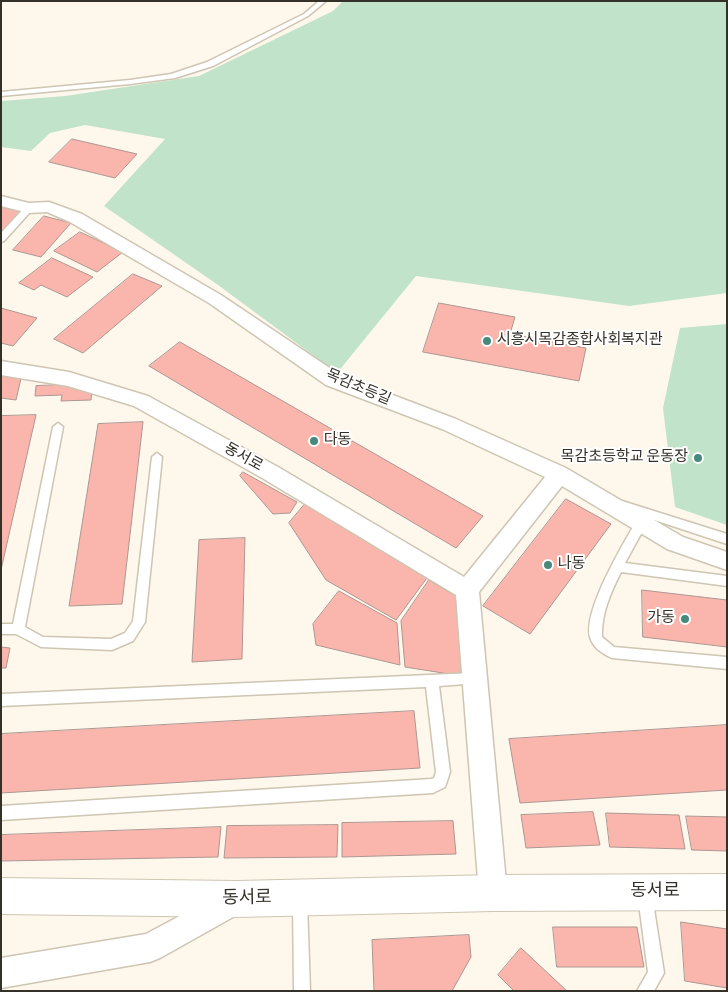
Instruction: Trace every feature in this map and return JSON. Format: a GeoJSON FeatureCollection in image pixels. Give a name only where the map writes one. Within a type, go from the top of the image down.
{"type":"FeatureCollection","features":[{"type":"Feature","properties":{"kind":"street","name":"목감초등길"},"geometry":{"type":"LineString","coordinates":[[1,201],[29,208],[49,206],[76,218],[215,298],[333,380],[449,424],[559,474],[675,543],[727,561]]}},
{"type":"Feature","properties":{"kind":"street","name":"동서로"},"geometry":{"type":"LineString","coordinates":[[1,368],[69,379],[142,400],[271,473],[467,590]]}},
{"type":"Feature","properties":{"kind":"street"},"geometry":{"type":"LineString","coordinates":[[493,893],[467,590],[559,474]]}},
{"type":"Feature","properties":{"kind":"street","name":"동서로"},"geometry":{"type":"LineString","coordinates":[[1,896],[237,899],[493,893],[727,892]]}},
{"type":"Feature","properties":{"kind":"street"},"geometry":{"type":"LineString","coordinates":[[1,973],[150,948],[237,899]]}},
{"type":"Feature","properties":{"kind":"lane"},"geometry":{"type":"LineString","coordinates":[[1,94],[130,82],[172,76],[210,64],[306,15],[323,1]]}},
{"type":"Feature","properties":{"kind":"lane"},"geometry":{"type":"LineString","coordinates":[[2,238],[29,208]]}},
{"type":"Feature","properties":{"kind":"lane"},"geometry":{"type":"LineString","coordinates":[[18,629],[58,427]]}},
{"type":"Feature","properties":{"kind":"lane"},"geometry":{"type":"LineString","coordinates":[[1,629],[18,629],[41,642],[112,645],[129,637],[139,622],[157,456]]}},
{"type":"Feature","properties":{"kind":"lane"},"geometry":{"type":"LineString","coordinates":[[599,498],[727,539]]}},
{"type":"Feature","properties":{"kind":"lane"},"geometry":{"type":"LineString","coordinates":[[641,523],[617,567],[595,623],[596,637],[602,647],[612,652],[727,664]]}},
{"type":"Feature","properties":{"kind":"lane"},"geometry":{"type":"LineString","coordinates":[[617,567],[727,581]]}},
{"type":"Feature","properties":{"kind":"lane"},"geometry":{"type":"LineString","coordinates":[[1,700],[474,679]]}},
{"type":"Feature","properties":{"kind":"lane"},"geometry":{"type":"LineString","coordinates":[[1,813],[433,786],[440,782],[443,772],[432,681]]}},
{"type":"Feature","properties":{"kind":"lane"},"geometry":{"type":"LineString","coordinates":[[645,891],[656,974],[645,991]]}},
{"type":"Feature","properties":{"kind":"lane"},"geometry":{"type":"LineString","coordinates":[[300,898],[302,991]]}},
{"type":"Feature","properties":{"kind":"green space"},"geometry":{"type":"Polygon","coordinates":[[[343,1],[727,1],[727,293],[629,306],[416,276],[337,373],[218,285],[104,206],[165,139],[85,125],[50,133],[31,151],[1,147],[1,101],[65,96],[199,76],[333,11],[343,1]]]}},
{"type":"Feature","properties":{"kind":"green space","name":"목감초등학교 운동장"},"geometry":{"type":"Polygon","coordinates":[[[727,324],[727,525],[675,507],[663,408],[680,328],[727,324]]]}},
{"type":"Feature","properties":{"kind":"building"},"geometry":{"type":"Polygon","coordinates":[[[72,139],[137,154],[115,178],[49,162],[72,139]]]}},
{"type":"Feature","properties":{"kind":"building"},"geometry":{"type":"Polygon","coordinates":[[[1,207],[23,212],[1,233],[1,207]]]}},
{"type":"Feature","properties":{"kind":"building"},"geometry":{"type":"Polygon","coordinates":[[[44,216],[71,223],[41,257],[13,250],[44,216]]]}},
{"type":"Feature","properties":{"kind":"building"},"geometry":{"type":"Polygon","coordinates":[[[80,232],[123,252],[97,272],[54,251],[80,232]]]}},
{"type":"Feature","properties":{"kind":"building"},"geometry":{"type":"Polygon","coordinates":[[[52,258],[93,277],[67,297],[41,285],[34,290],[19,283],[52,258]]]}},
{"type":"Feature","properties":{"kind":"building"},"geometry":{"type":"Polygon","coordinates":[[[133,274],[162,286],[83,353],[54,339],[133,274]]]}},
{"type":"Feature","properties":{"kind":"building","name":"시흥시목감종합사회복지관"},"geometry":{"type":"Polygon","coordinates":[[[439,303],[515,317],[510,334],[586,348],[579,381],[423,352],[439,303]]]}},
{"type":"Feature","properties":{"kind":"building"},"geometry":{"type":"Polygon","coordinates":[[[1,308],[37,318],[13,346],[1,343],[1,308]]]}},
{"type":"Feature","properties":{"kind":"building","name":"다동"},"geometry":{"type":"Polygon","coordinates":[[[180,342],[483,516],[456,548],[149,366],[180,342]]]}},
{"type":"Feature","properties":{"kind":"building"},"geometry":{"type":"Polygon","coordinates":[[[22,374],[16,400],[1,398],[1,376],[22,374]]]}},
{"type":"Feature","properties":{"kind":"building"},"geometry":{"type":"Polygon","coordinates":[[[78,384],[92,390],[91,400],[61,401],[62,395],[35,396],[36,386],[78,384]]]}},
{"type":"Feature","properties":{"kind":"building"},"geometry":{"type":"Polygon","coordinates":[[[36,415],[1,570],[1,416],[36,415]]]}},
{"type":"Feature","properties":{"kind":"building"},"geometry":{"type":"Polygon","coordinates":[[[143,422],[122,604],[69,606],[98,424],[143,422]]]}},
{"type":"Feature","properties":{"kind":"building"},"geometry":{"type":"Polygon","coordinates":[[[243,472],[297,502],[290,513],[273,514],[240,476],[243,472]]]}},
{"type":"Feature","properties":{"kind":"building","name":"나동"},"geometry":{"type":"Polygon","coordinates":[[[566,499],[611,524],[530,634],[483,606],[566,499]]]}},
{"type":"Feature","properties":{"kind":"building"},"geometry":{"type":"Polygon","coordinates":[[[305,504],[427,578],[396,620],[326,580],[289,523],[305,504]]]}},
{"type":"Feature","properties":{"kind":"building"},"geometry":{"type":"Polygon","coordinates":[[[245,538],[242,659],[192,662],[199,540],[245,538]]]}},
{"type":"Feature","properties":{"kind":"building"},"geometry":{"type":"Polygon","coordinates":[[[429,580],[456,596],[462,676],[405,667],[401,621],[429,580]]]}},
{"type":"Feature","properties":{"kind":"building","name":"가동"},"geometry":{"type":"Polygon","coordinates":[[[642,590],[727,600],[727,647],[643,637],[642,590]]]}},
{"type":"Feature","properties":{"kind":"building"},"geometry":{"type":"Polygon","coordinates":[[[339,591],[397,623],[400,665],[316,645],[313,624],[339,591]]]}},
{"type":"Feature","properties":{"kind":"building"},"geometry":{"type":"Polygon","coordinates":[[[1,647],[10,648],[6,668],[1,668],[1,647]]]}},
{"type":"Feature","properties":{"kind":"building"},"geometry":{"type":"Polygon","coordinates":[[[414,711],[420,768],[1,793],[1,734],[414,711]]]}},
{"type":"Feature","properties":{"kind":"building"},"geometry":{"type":"Polygon","coordinates":[[[727,725],[727,790],[520,803],[509,739],[727,725]]]}},
{"type":"Feature","properties":{"kind":"building"},"geometry":{"type":"Polygon","coordinates":[[[593,812],[600,845],[526,848],[521,815],[593,812]]]}},
{"type":"Feature","properties":{"kind":"building"},"geometry":{"type":"Polygon","coordinates":[[[606,813],[679,815],[685,849],[610,847],[606,813]]]}},
{"type":"Feature","properties":{"kind":"building"},"geometry":{"type":"Polygon","coordinates":[[[686,816],[727,817],[727,851],[692,850],[686,816]]]}},
{"type":"Feature","properties":{"kind":"building"},"geometry":{"type":"Polygon","coordinates":[[[453,821],[456,854],[342,857],[342,823],[453,821]]]}},
{"type":"Feature","properties":{"kind":"building"},"geometry":{"type":"Polygon","coordinates":[[[338,825],[337,857],[224,858],[227,826],[338,825]]]}},
{"type":"Feature","properties":{"kind":"building"},"geometry":{"type":"Polygon","coordinates":[[[221,827],[218,857],[1,861],[1,835],[221,827]]]}},
{"type":"Feature","properties":{"kind":"building"},"geometry":{"type":"Polygon","coordinates":[[[681,922],[727,929],[727,988],[685,981],[681,922]]]}},
{"type":"Feature","properties":{"kind":"building"},"geometry":{"type":"Polygon","coordinates":[[[553,927],[637,927],[644,967],[557,967],[553,927]]]}},
{"type":"Feature","properties":{"kind":"building"},"geometry":{"type":"Polygon","coordinates":[[[469,935],[471,957],[452,991],[374,991],[372,940],[469,935]]]}},
{"type":"Feature","properties":{"kind":"building"},"geometry":{"type":"Polygon","coordinates":[[[521,948],[567,991],[514,991],[498,975],[521,948]]]}},
{"type":"Feature","properties":{"kind":"place","name":"시흥시목감종합사회복지관"},"geometry":{"type":"Point","coordinates":[487,341]}},
{"type":"Feature","properties":{"kind":"place","name":"다동"},"geometry":{"type":"Point","coordinates":[314,441]}},
{"type":"Feature","properties":{"kind":"place","name":"목감초등학교 운동장"},"geometry":{"type":"Point","coordinates":[698,458]}},
{"type":"Feature","properties":{"kind":"place","name":"나동"},"geometry":{"type":"Point","coordinates":[548,565]}},
{"type":"Feature","properties":{"kind":"place","name":"가동"},"geometry":{"type":"Point","coordinates":[685,619]}}]}
